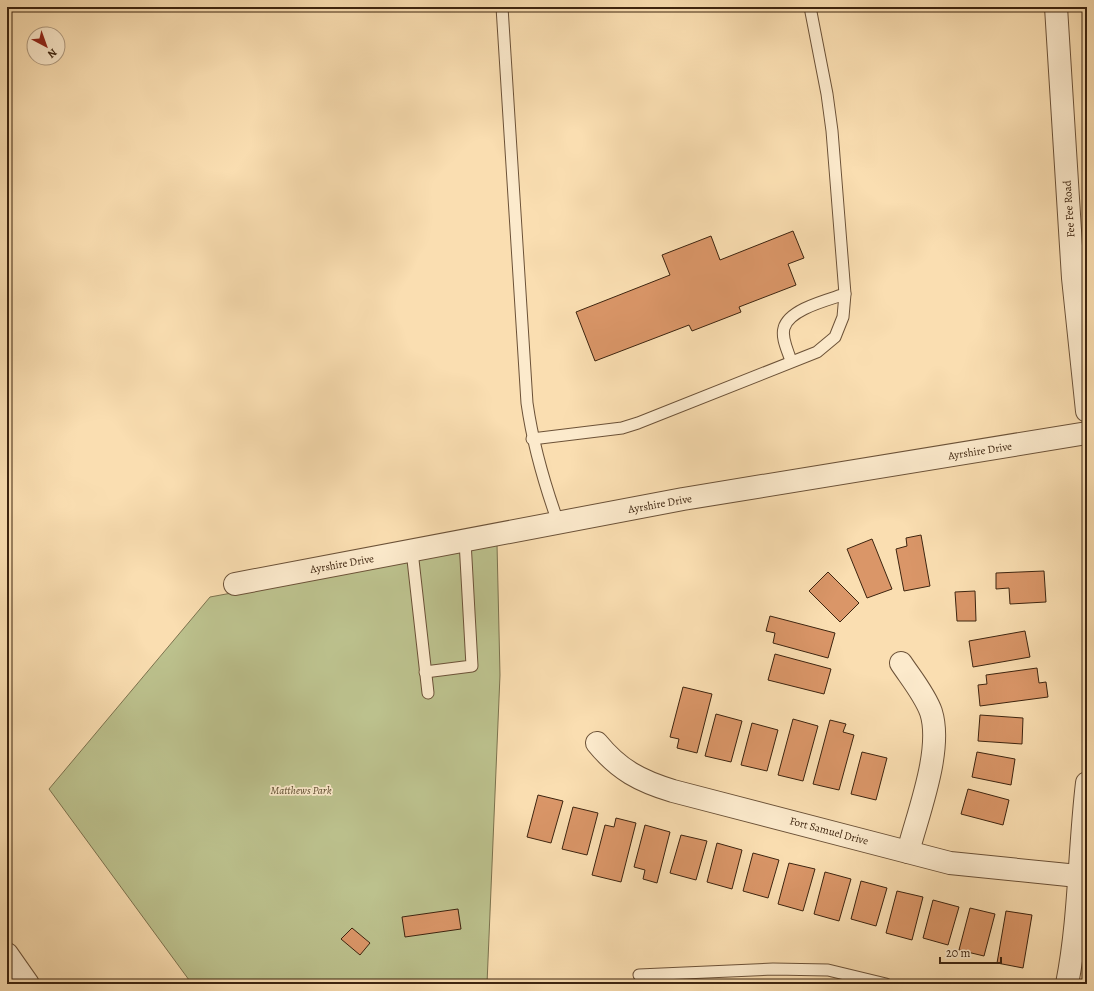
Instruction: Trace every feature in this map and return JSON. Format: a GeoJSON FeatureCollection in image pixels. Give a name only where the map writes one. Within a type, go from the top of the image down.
{"type":"FeatureCollection","features":[{"type":"Feature","properties":{"kind":"street","name":"Fee Fee Road"},"geometry":{"type":"LineString","coordinates":[[1056,7],[1073,278],[1083,323],[1087,411]]}},
{"type":"Feature","properties":{"kind":"street","name":"Ayrshire Drive"},"geometry":{"type":"LineString","coordinates":[[235,584],[683,499],[1087,433]]}},
{"type":"Feature","properties":{"kind":"street"},"geometry":{"type":"LineString","coordinates":[[901,663],[931,711],[935,737],[932,762],[908,852]]}},
{"type":"Feature","properties":{"kind":"street","name":"Fort Samuel Drive"},"geometry":{"type":"LineString","coordinates":[[597,743],[617,764],[632,775],[647,783],[950,864],[1081,885]]}},
{"type":"Feature","properties":{"kind":"street"},"geometry":{"type":"LineString","coordinates":[[1067,984],[1081,885],[1087,783]]}},
{"type":"Feature","properties":{"kind":"street"},"geometry":{"type":"LineString","coordinates":[[7,954],[28,984]]}},
{"type":"Feature","properties":{"kind":"lane"},"geometry":{"type":"LineString","coordinates":[[502,7],[527,403],[532,439],[544,483],[558,522]]}},
{"type":"Feature","properties":{"kind":"lane"},"geometry":{"type":"LineString","coordinates":[[532,439],[622,428],[638,423],[791,361],[817,352],[835,337],[843,317],[845,294],[832,131],[827,94],[810,7]]}},
{"type":"Feature","properties":{"kind":"lane"},"geometry":{"type":"LineString","coordinates":[[791,361],[783,338],[783,328],[787,320],[801,310],[845,294]]}},
{"type":"Feature","properties":{"kind":"lane"},"geometry":{"type":"LineString","coordinates":[[425,672],[472,666],[465,541]]}},
{"type":"Feature","properties":{"kind":"lane"},"geometry":{"type":"LineString","coordinates":[[412,551],[428,694]]}},
{"type":"Feature","properties":{"kind":"lane"},"geometry":{"type":"LineString","coordinates":[[639,975],[773,969],[820,970],[886,984]]}},
{"type":"Feature","properties":{"kind":"green space","name":"Matthews Park"},"geometry":{"type":"Polygon","coordinates":[[[497,544],[500,675],[487,984],[192,984],[49,789],[210,597],[497,544]]]}},
{"type":"Feature","properties":{"kind":"building"},"geometry":{"type":"Polygon","coordinates":[[[793,231],[804,258],[788,264],[796,285],[739,307],[741,312],[692,331],[689,325],[595,361],[576,312],[670,275],[662,255],[711,236],[720,260],[793,231]]]}},
{"type":"Feature","properties":{"kind":"building"},"geometry":{"type":"Polygon","coordinates":[[[921,535],[930,586],[904,591],[896,549],[907,546],[906,538],[921,535]]]}},
{"type":"Feature","properties":{"kind":"building"},"geometry":{"type":"Polygon","coordinates":[[[872,539],[892,589],[867,598],[847,549],[872,539]]]}},
{"type":"Feature","properties":{"kind":"building"},"geometry":{"type":"Polygon","coordinates":[[[1044,571],[1046,602],[1010,604],[1009,588],[996,589],[996,573],[1044,571]]]}},
{"type":"Feature","properties":{"kind":"building"},"geometry":{"type":"Polygon","coordinates":[[[828,572],[859,603],[840,622],[809,591],[828,572]]]}},
{"type":"Feature","properties":{"kind":"building"},"geometry":{"type":"Polygon","coordinates":[[[975,591],[976,621],[957,621],[955,592],[975,591]]]}},
{"type":"Feature","properties":{"kind":"building"},"geometry":{"type":"Polygon","coordinates":[[[770,616],[835,633],[828,658],[773,643],[775,633],[766,631],[770,616]]]}},
{"type":"Feature","properties":{"kind":"building"},"geometry":{"type":"Polygon","coordinates":[[[1025,631],[1030,657],[973,667],[969,641],[1025,631]]]}},
{"type":"Feature","properties":{"kind":"building"},"geometry":{"type":"Polygon","coordinates":[[[775,654],[831,669],[824,694],[768,680],[775,654]]]}},
{"type":"Feature","properties":{"kind":"building"},"geometry":{"type":"Polygon","coordinates":[[[1037,668],[1039,683],[1046,682],[1048,697],[980,706],[978,685],[987,684],[986,675],[1037,668]]]}},
{"type":"Feature","properties":{"kind":"building"},"geometry":{"type":"Polygon","coordinates":[[[683,687],[712,694],[697,753],[677,748],[679,739],[670,737],[683,687]]]}},
{"type":"Feature","properties":{"kind":"building"},"geometry":{"type":"Polygon","coordinates":[[[716,714],[742,721],[731,762],[705,756],[716,714]]]}},
{"type":"Feature","properties":{"kind":"building"},"geometry":{"type":"Polygon","coordinates":[[[980,715],[1023,718],[1022,744],[978,741],[980,715]]]}},
{"type":"Feature","properties":{"kind":"building"},"geometry":{"type":"Polygon","coordinates":[[[793,719],[818,726],[803,781],[778,775],[793,719]]]}},
{"type":"Feature","properties":{"kind":"building"},"geometry":{"type":"Polygon","coordinates":[[[830,720],[846,724],[843,732],[854,735],[839,790],[813,784],[830,720]]]}},
{"type":"Feature","properties":{"kind":"building"},"geometry":{"type":"Polygon","coordinates":[[[752,723],[778,730],[767,771],[741,765],[752,723]]]}},
{"type":"Feature","properties":{"kind":"building"},"geometry":{"type":"Polygon","coordinates":[[[862,752],[887,758],[876,800],[851,794],[862,752]]]}},
{"type":"Feature","properties":{"kind":"building"},"geometry":{"type":"Polygon","coordinates":[[[977,752],[1015,759],[1011,785],[972,777],[977,752]]]}},
{"type":"Feature","properties":{"kind":"building"},"geometry":{"type":"Polygon","coordinates":[[[968,789],[1009,800],[1003,825],[961,814],[968,789]]]}},
{"type":"Feature","properties":{"kind":"building"},"geometry":{"type":"Polygon","coordinates":[[[538,795],[563,801],[551,843],[527,837],[538,795]]]}},
{"type":"Feature","properties":{"kind":"building"},"geometry":{"type":"Polygon","coordinates":[[[573,807],[598,813],[587,855],[562,849],[573,807]]]}},
{"type":"Feature","properties":{"kind":"building"},"geometry":{"type":"Polygon","coordinates":[[[616,818],[636,823],[621,882],[592,875],[605,825],[614,827],[616,818]]]}},
{"type":"Feature","properties":{"kind":"building"},"geometry":{"type":"Polygon","coordinates":[[[645,825],[670,832],[657,883],[643,879],[645,870],[634,867],[645,825]]]}},
{"type":"Feature","properties":{"kind":"building"},"geometry":{"type":"Polygon","coordinates":[[[681,835],[707,841],[696,880],[670,873],[681,835]]]}},
{"type":"Feature","properties":{"kind":"building"},"geometry":{"type":"Polygon","coordinates":[[[717,843],[742,850],[732,889],[707,882],[717,843]]]}},
{"type":"Feature","properties":{"kind":"building"},"geometry":{"type":"Polygon","coordinates":[[[753,853],[779,860],[768,898],[743,891],[753,853]]]}},
{"type":"Feature","properties":{"kind":"building"},"geometry":{"type":"Polygon","coordinates":[[[789,863],[815,869],[803,911],[778,904],[789,863]]]}},
{"type":"Feature","properties":{"kind":"building"},"geometry":{"type":"Polygon","coordinates":[[[825,872],[851,879],[839,921],[814,914],[825,872]]]}},
{"type":"Feature","properties":{"kind":"building"},"geometry":{"type":"Polygon","coordinates":[[[861,881],[887,888],[876,926],[851,919],[861,881]]]}},
{"type":"Feature","properties":{"kind":"building"},"geometry":{"type":"Polygon","coordinates":[[[897,891],[923,897],[912,940],[886,933],[897,891]]]}},
{"type":"Feature","properties":{"kind":"building"},"geometry":{"type":"Polygon","coordinates":[[[933,900],[959,907],[948,945],[923,938],[933,900]]]}},
{"type":"Feature","properties":{"kind":"building"},"geometry":{"type":"Polygon","coordinates":[[[970,908],[995,914],[984,956],[959,950],[970,908]]]}},
{"type":"Feature","properties":{"kind":"building"},"geometry":{"type":"Polygon","coordinates":[[[458,909],[461,929],[405,937],[402,917],[458,909]]]}},
{"type":"Feature","properties":{"kind":"building"},"geometry":{"type":"Polygon","coordinates":[[[1006,911],[1032,915],[1023,968],[997,963],[1006,911]]]}},
{"type":"Feature","properties":{"kind":"building"},"geometry":{"type":"Polygon","coordinates":[[[352,928],[370,943],[360,955],[341,939],[352,928]]]}}]}
